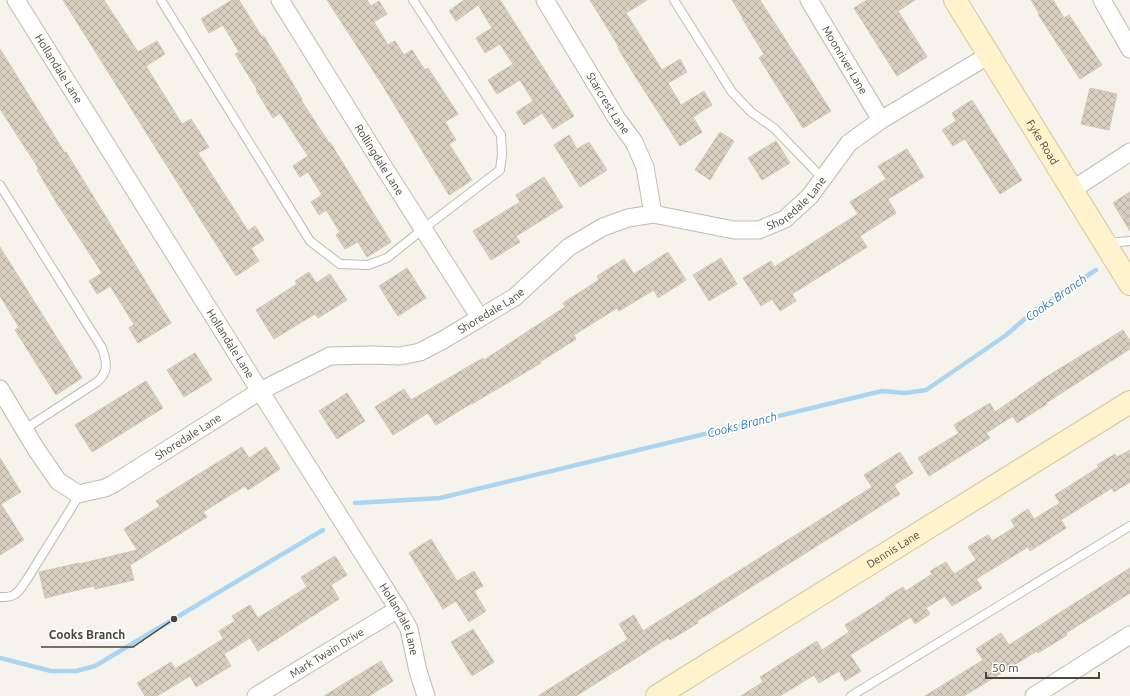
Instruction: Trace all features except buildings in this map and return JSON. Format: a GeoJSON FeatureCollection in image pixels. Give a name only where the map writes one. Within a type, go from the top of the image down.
{"type":"FeatureCollection","features":[{"type":"Feature","properties":{"kind":"street","name":"Hollandale Lane"},"geometry":{"type":"LineString","coordinates":[[16,0],[398,609],[409,629],[418,671],[426,696]]}},
{"type":"Feature","properties":{"kind":"street","name":"Rollingdale Lane"},"geometry":{"type":"LineString","coordinates":[[280,0],[480,318]]}},
{"type":"Feature","properties":{"kind":"street","name":"Starcrest Lane"},"geometry":{"type":"LineString","coordinates":[[545,0],[617,119],[634,142],[645,167],[653,214]]}},
{"type":"Feature","properties":{"kind":"street","name":"Moonriver Lane"},"geometry":{"type":"LineString","coordinates":[[809,0],[881,120]]}},
{"type":"Feature","properties":{"kind":"street","name":"Fyke Road"},"geometry":{"type":"LineString","coordinates":[[955,0],[1130,284]]}},
{"type":"Feature","properties":{"kind":"street"},"geometry":{"type":"LineString","coordinates":[[1102,0],[1130,49]]}},
{"type":"Feature","properties":{"kind":"street","name":"Shoredale Lane"},"geometry":{"type":"LineString","coordinates":[[80,494],[105,488],[113,484],[260,391],[330,356],[400,356],[420,352],[515,297],[570,247],[603,227],[628,218],[653,214],[734,230],[759,230],[785,219],[810,196],[849,143],[881,120],[989,55]]}},
{"type":"Feature","properties":{"kind":"street"},"geometry":{"type":"LineString","coordinates":[[1072,190],[1130,152]]}},
{"type":"Feature","properties":{"kind":"street"},"geometry":{"type":"LineString","coordinates":[[0,389],[36,449],[58,481],[65,487],[80,494]]}},
{"type":"Feature","properties":{"kind":"street","name":"Dennis Lane"},"geometry":{"type":"LineString","coordinates":[[657,696],[1130,402]]}},
{"type":"Feature","properties":{"kind":"street","name":"Mark Twain Drive"},"geometry":{"type":"LineString","coordinates":[[256,696],[398,609]]}},
{"type":"Feature","properties":{"kind":"street"},"geometry":{"type":"LineString","coordinates":[[1034,696],[1130,635]]}},
{"type":"Feature","properties":{"kind":"lane"},"geometry":{"type":"LineString","coordinates":[[161,0],[310,241],[340,264],[368,265],[387,258],[500,170],[502,155],[501,135],[413,0]]}},
{"type":"Feature","properties":{"kind":"lane"},"geometry":{"type":"LineString","coordinates":[[674,0],[732,92],[751,112],[774,128],[823,179]]}},
{"type":"Feature","properties":{"kind":"lane"},"geometry":{"type":"LineString","coordinates":[[0,185],[102,348],[106,360],[106,370],[102,378],[25,429]]}},
{"type":"Feature","properties":{"kind":"lane"},"geometry":{"type":"LineString","coordinates":[[1105,243],[1130,241]]}},
{"type":"Feature","properties":{"kind":"lane"},"geometry":{"type":"LineString","coordinates":[[0,597],[12,596],[20,590],[80,494]]}},
{"type":"Feature","properties":{"kind":"lane"},"geometry":{"type":"LineString","coordinates":[[851,696],[1130,526]]}},
{"type":"Feature","properties":{"kind":"waterway","name":"Cooks Branch"},"geometry":{"type":"LineString","coordinates":[[355,503],[440,498],[882,391],[905,393],[926,390],[1005,336],[1035,310],[1096,270]]}},
{"type":"Feature","properties":{"kind":"waterway","name":"Cooks Branch"},"geometry":{"type":"LineString","coordinates":[[0,658],[51,671],[76,671],[95,666],[323,530]]}},
{"type":"Feature","properties":{"kind":"place","name":"Cooks Branch"},"geometry":{"type":"Point","coordinates":[174,619]}}]}
